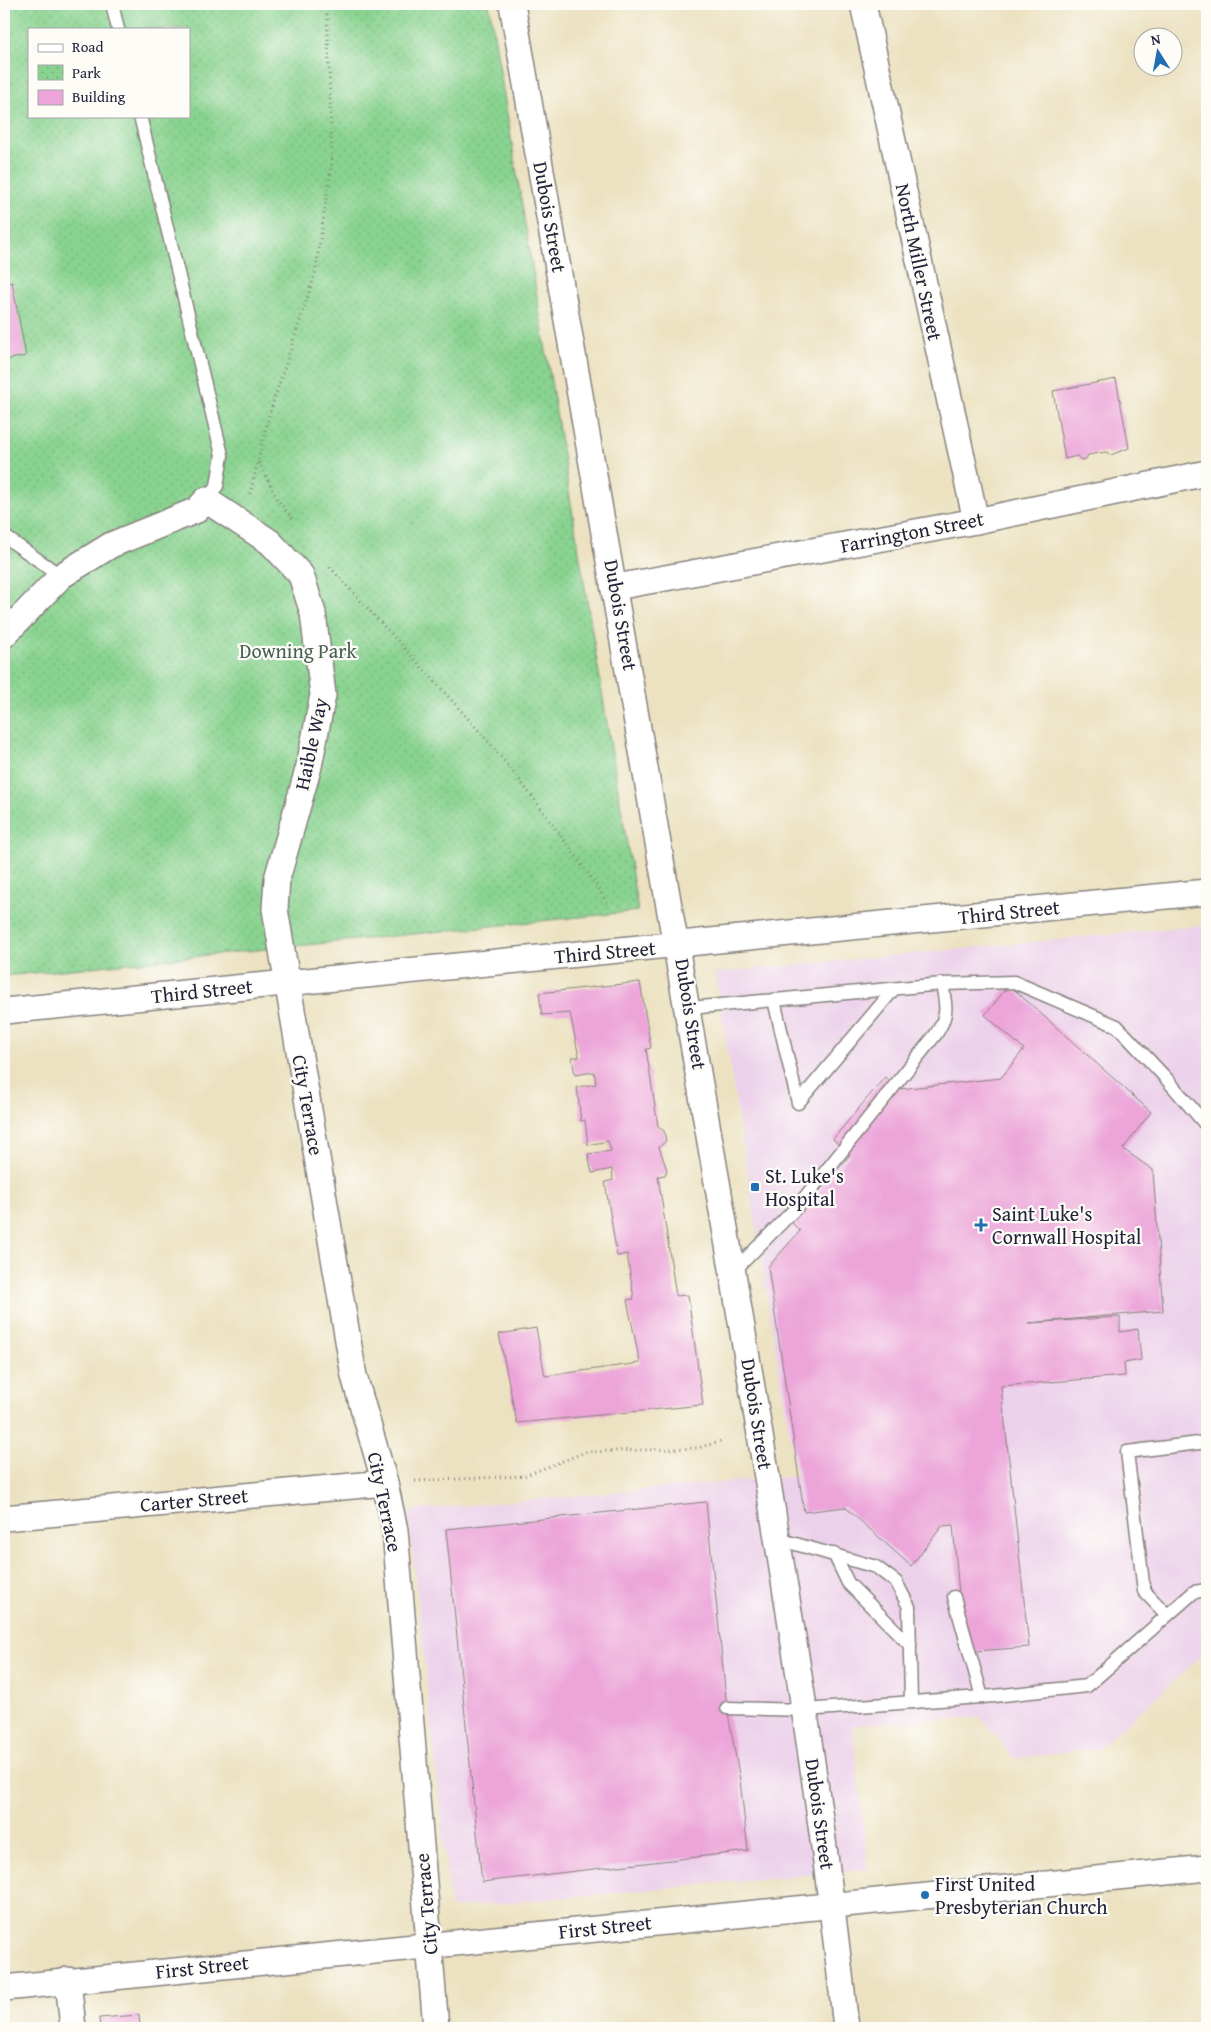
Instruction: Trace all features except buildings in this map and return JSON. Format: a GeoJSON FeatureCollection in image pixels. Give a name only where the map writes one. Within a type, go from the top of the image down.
{"type":"FeatureCollection","features":[{"type":"Feature","properties":{"kind":"street","name":"Dubois Street"},"geometry":{"type":"LineString","coordinates":[[512,4],[690,1008],[778,1539],[833,1905],[846,2028]]}},
{"type":"Feature","properties":{"kind":"street","name":"North Miller Street"},"geometry":{"type":"LineString","coordinates":[[862,4],[976,521]]}},
{"type":"Feature","properties":{"kind":"street","name":"Farrington Street"},"geometry":{"type":"LineString","coordinates":[[616,587],[976,521],[1207,473]]}},
{"type":"Feature","properties":{"kind":"street","name":"Haible Way"},"geometry":{"type":"LineString","coordinates":[[206,500],[270,542],[301,575],[313,613],[323,695],[319,724],[277,879],[274,909],[287,982]]}},
{"type":"Feature","properties":{"kind":"street"},"geometry":{"type":"LineString","coordinates":[[4,635],[61,576],[111,545],[197,510],[206,500]]}},
{"type":"Feature","properties":{"kind":"street","name":"Third Street"},"geometry":{"type":"LineString","coordinates":[[4,1011],[1207,892]]}},
{"type":"Feature","properties":{"kind":"street","name":"City Terrace"},"geometry":{"type":"LineString","coordinates":[[287,982],[354,1376],[385,1483],[395,1530],[436,2028]]}},
{"type":"Feature","properties":{"kind":"street","name":"Carter Street"},"geometry":{"type":"LineString","coordinates":[[4,1518],[385,1483]]}},
{"type":"Feature","properties":{"kind":"street","name":"First Street"},"geometry":{"type":"LineString","coordinates":[[4,1988],[68,1980],[1207,1868]]}},
{"type":"Feature","properties":{"kind":"street"},"geometry":{"type":"LineString","coordinates":[[68,1980],[73,2028]]}},
{"type":"Feature","properties":{"kind":"lane"},"geometry":{"type":"LineString","coordinates":[[112,4],[118,28]]}},
{"type":"Feature","properties":{"kind":"lane"},"geometry":{"type":"LineString","coordinates":[[140,118],[222,455],[217,486],[206,500]]}},
{"type":"Feature","properties":{"kind":"lane"},"geometry":{"type":"LineString","coordinates":[[4,536],[61,576]]}},
{"type":"Feature","properties":{"kind":"lane"},"geometry":{"type":"LineString","coordinates":[[690,1008],[942,984],[1014,982],[1117,1026],[1207,1126]]}},
{"type":"Feature","properties":{"kind":"lane"},"geometry":{"type":"LineString","coordinates":[[733,1272],[797,1207],[944,1023],[947,1012],[942,984]]}},
{"type":"Feature","properties":{"kind":"lane"},"geometry":{"type":"LineString","coordinates":[[774,1000],[798,1103],[894,989]]}},
{"type":"Feature","properties":{"kind":"lane"},"geometry":{"type":"LineString","coordinates":[[1167,1615],[1144,1591],[1127,1452],[1207,1442]]}},
{"type":"Feature","properties":{"kind":"lane"},"geometry":{"type":"LineString","coordinates":[[778,1539],[876,1567],[896,1582],[910,1607],[911,1702]]}},
{"type":"Feature","properties":{"kind":"lane"},"geometry":{"type":"LineString","coordinates":[[834,1554],[848,1583],[910,1645]]}},
{"type":"Feature","properties":{"kind":"lane"},"geometry":{"type":"LineString","coordinates":[[727,1708],[805,1710],[982,1697],[1087,1686],[1194,1592],[1207,1590]]}},
{"type":"Feature","properties":{"kind":"lane"},"geometry":{"type":"LineString","coordinates":[[954,1597],[982,1697]]}},
{"type":"Feature","properties":{"kind":"path"},"geometry":{"type":"LineString","coordinates":[[242,523],[259,462],[269,415],[315,274],[332,161],[327,4]]}},
{"type":"Feature","properties":{"kind":"path"},"geometry":{"type":"LineString","coordinates":[[259,462],[277,499],[299,529]]}},
{"type":"Feature","properties":{"kind":"path"},"geometry":{"type":"LineString","coordinates":[[329,565],[485,738],[539,805],[600,890],[607,906]]}},
{"type":"Feature","properties":{"kind":"path"},"geometry":{"type":"LineString","coordinates":[[385,1483],[524,1476],[586,1452],[698,1448],[724,1440]]}},
{"type":"Feature","properties":{"kind":"shaded area","name":"Saint Luke's Cornwall Hospital"},"geometry":{"type":"Polygon","coordinates":[[[1207,925],[1207,1651],[1098,1749],[1014,1758],[981,1717],[852,1725],[868,1869],[451,1908],[408,1511],[796,1476],[715,973],[1207,925]]]}},
{"type":"Feature","properties":{"kind":"green space","name":"Downing Park"},"geometry":{"type":"Polygon","coordinates":[[[4,4],[489,4],[638,911],[4,976],[4,4]]]}},
{"type":"Feature","properties":{"kind":"place","name":"St. Luke's Hospital"},"geometry":{"type":"Point","coordinates":[755,1187]}},
{"type":"Feature","properties":{"kind":"place","name":"Saint Luke's Cornwall Hospital"},"geometry":{"type":"Point","coordinates":[981,1225]}},
{"type":"Feature","properties":{"kind":"place","name":"First United Presbyterian Church"},"geometry":{"type":"Point","coordinates":[925,1895]}}]}
